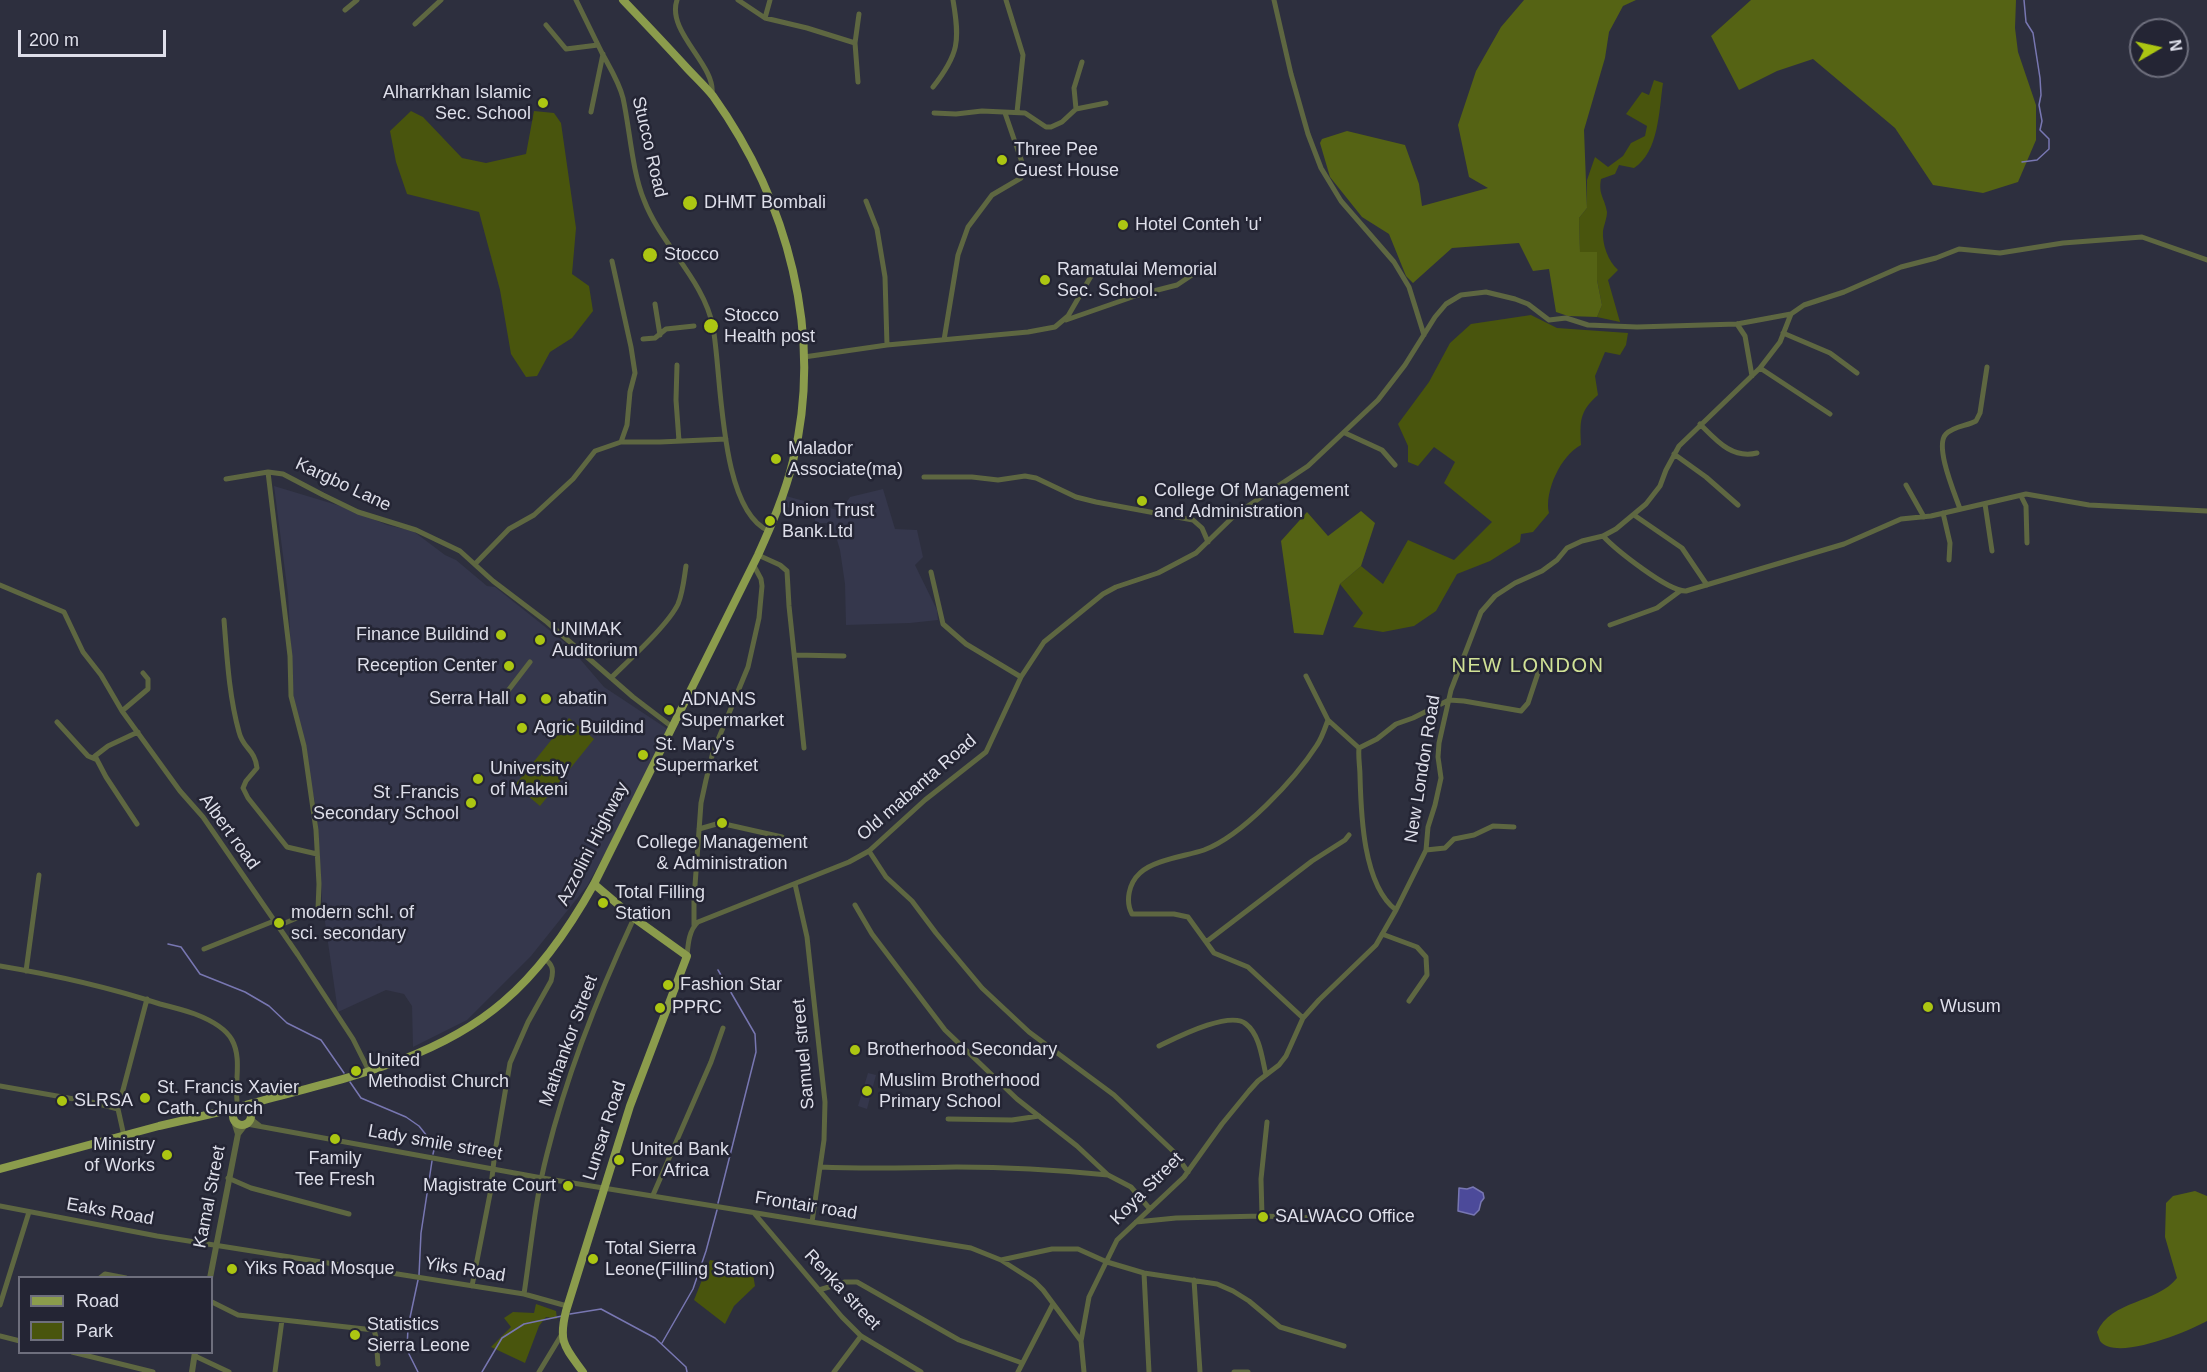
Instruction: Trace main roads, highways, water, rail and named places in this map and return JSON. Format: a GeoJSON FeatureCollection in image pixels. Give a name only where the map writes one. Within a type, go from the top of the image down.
{"type":"FeatureCollection","features":[{"type":"Feature","properties":{"kind":"main road","name":"Azzolini Highway"},"geometry":{"type":"LineString","coordinates":[[0,1169],[260,1102],[369,1071],[428,1049],[473,1024],[513,993],[544,958],[576,916],[594,884],[769,531],[787,483],[796,446],[801,411],[804,357],[795,279],[778,218],[756,165],[711,94],[623,0]]}},
{"type":"Feature","properties":{"kind":"main road","name":"Lunsar Road"},"geometry":{"type":"LineString","coordinates":[[583,1372],[567,1350],[562,1334],[566,1308],[643,1069],[687,956],[634,918],[594,884]]}},
{"type":"Feature","properties":{"kind":"main road"},"geometry":{"type":"LineString","coordinates":[[219,1113],[234,1119],[241,1125],[249,1120],[260,1102]]}},
{"type":"Feature","properties":{"kind":"main road"},"geometry":{"type":"LineString","coordinates":[[234,1119],[239,1107],[250,1110],[249,1120]]}},
{"type":"Feature","properties":{"kind":"waterway"},"geometry":{"type":"LineString","coordinates":[[2022,162],[2037,160],[2049,149],[2049,139],[2040,130],[2042,121],[2039,105],[2040,78],[2033,33],[2026,22],[2024,0]]}},
{"type":"Feature","properties":{"kind":"waterway"},"geometry":{"type":"LineString","coordinates":[[168,944],[181,947],[200,974],[245,992],[269,1006],[287,1023],[321,1040],[344,1073]]}},
{"type":"Feature","properties":{"kind":"waterway"},"geometry":{"type":"LineString","coordinates":[[718,970],[755,1034],[756,1052],[718,1203]]}},
{"type":"Feature","properties":{"kind":"waterway"},"geometry":{"type":"LineString","coordinates":[[350,1082],[361,1098],[406,1117],[419,1126],[435,1146],[433,1154]]}},
{"type":"Feature","properties":{"kind":"waterway"},"geometry":{"type":"LineString","coordinates":[[419,1275],[421,1233],[432,1161]]}},
{"type":"Feature","properties":{"kind":"waterway"},"geometry":{"type":"LineString","coordinates":[[662,1343],[693,1289],[717,1210]]}},
{"type":"Feature","properties":{"kind":"waterway"},"geometry":{"type":"LineString","coordinates":[[418,1280],[408,1327],[407,1350],[418,1372]]}},
{"type":"Feature","properties":{"kind":"waterway"},"geometry":{"type":"LineString","coordinates":[[570,1314],[601,1309],[655,1338],[686,1367],[687,1372]]}},
{"type":"Feature","properties":{"kind":"waterway"},"geometry":{"type":"LineString","coordinates":[[482,1372],[502,1338],[524,1324],[562,1316]]}},
{"type":"Feature","properties":{"kind":"place","name":"Alharrkhan Islamic Sec. School"},"geometry":{"type":"Point","coordinates":[543,103]}},
{"type":"Feature","properties":{"kind":"place","name":"Three Pee Guest House"},"geometry":{"type":"Point","coordinates":[1002,160]}},
{"type":"Feature","properties":{"kind":"place","name":"DHMT Bombali"},"geometry":{"type":"Point","coordinates":[690,203]}},
{"type":"Feature","properties":{"kind":"place","name":"Hotel Conteh 'u'"},"geometry":{"type":"Point","coordinates":[1123,225]}},
{"type":"Feature","properties":{"kind":"place","name":"Stocco"},"geometry":{"type":"Point","coordinates":[650,255]}},
{"type":"Feature","properties":{"kind":"place","name":"Ramatulai Memorial Sec. School."},"geometry":{"type":"Point","coordinates":[1045,280]}},
{"type":"Feature","properties":{"kind":"place","name":"Stocco Health post"},"geometry":{"type":"Point","coordinates":[711,326]}},
{"type":"Feature","properties":{"kind":"place","name":"Malador Associate(ma)"},"geometry":{"type":"Point","coordinates":[776,459]}},
{"type":"Feature","properties":{"kind":"place","name":"College Of Management and Administration"},"geometry":{"type":"Point","coordinates":[1142,501]}},
{"type":"Feature","properties":{"kind":"place","name":"Union Trust Bank.Ltd"},"geometry":{"type":"Point","coordinates":[770,521]}},
{"type":"Feature","properties":{"kind":"place","name":"Finance Buildind"},"geometry":{"type":"Point","coordinates":[501,635]}},
{"type":"Feature","properties":{"kind":"place","name":"UNIMAK Auditorium"},"geometry":{"type":"Point","coordinates":[540,640]}},
{"type":"Feature","properties":{"kind":"place","name":"Reception Center"},"geometry":{"type":"Point","coordinates":[509,666]}},
{"type":"Feature","properties":{"kind":"place","name":"Serra Hall"},"geometry":{"type":"Point","coordinates":[521,699]}},
{"type":"Feature","properties":{"kind":"place","name":"abatin"},"geometry":{"type":"Point","coordinates":[546,699]}},
{"type":"Feature","properties":{"kind":"place","name":"ADNANS Supermarket"},"geometry":{"type":"Point","coordinates":[669,710]}},
{"type":"Feature","properties":{"kind":"place","name":"Agric Buildind"},"geometry":{"type":"Point","coordinates":[522,728]}},
{"type":"Feature","properties":{"kind":"place","name":"St. Mary's Supermarket"},"geometry":{"type":"Point","coordinates":[643,755]}},
{"type":"Feature","properties":{"kind":"place","name":"University of Makeni"},"geometry":{"type":"Point","coordinates":[478,779]}},
{"type":"Feature","properties":{"kind":"place","name":"St .Francis Secondary School"},"geometry":{"type":"Point","coordinates":[471,803]}},
{"type":"Feature","properties":{"kind":"place","name":"College Management & Administration"},"geometry":{"type":"Point","coordinates":[722,823]}},
{"type":"Feature","properties":{"kind":"place","name":"Total Filling Station"},"geometry":{"type":"Point","coordinates":[603,903]}},
{"type":"Feature","properties":{"kind":"place","name":"modern schl. of sci. secondary"},"geometry":{"type":"Point","coordinates":[279,923]}},
{"type":"Feature","properties":{"kind":"place","name":"Fashion Star"},"geometry":{"type":"Point","coordinates":[668,985]}},
{"type":"Feature","properties":{"kind":"place","name":"Wusum"},"geometry":{"type":"Point","coordinates":[1928,1007]}},
{"type":"Feature","properties":{"kind":"place","name":"PPRC"},"geometry":{"type":"Point","coordinates":[660,1008]}},
{"type":"Feature","properties":{"kind":"place","name":"Brotherhood Secondary"},"geometry":{"type":"Point","coordinates":[855,1050]}},
{"type":"Feature","properties":{"kind":"place","name":"United Methodist Church"},"geometry":{"type":"Point","coordinates":[356,1071]}},
{"type":"Feature","properties":{"kind":"place","name":"Muslim Brotherhood Primary School"},"geometry":{"type":"Point","coordinates":[867,1091]}},
{"type":"Feature","properties":{"kind":"place","name":"St. Francis Xavier Cath. Church"},"geometry":{"type":"Point","coordinates":[145,1098]}},
{"type":"Feature","properties":{"kind":"place","name":"SLRSA"},"geometry":{"type":"Point","coordinates":[62,1101]}},
{"type":"Feature","properties":{"kind":"place","name":"Family Tee Fresh"},"geometry":{"type":"Point","coordinates":[335,1139]}},
{"type":"Feature","properties":{"kind":"place","name":"Ministry of Works"},"geometry":{"type":"Point","coordinates":[167,1155]}},
{"type":"Feature","properties":{"kind":"place","name":"United Bank For Africa"},"geometry":{"type":"Point","coordinates":[619,1160]}},
{"type":"Feature","properties":{"kind":"place","name":"Magistrate Court"},"geometry":{"type":"Point","coordinates":[568,1186]}},
{"type":"Feature","properties":{"kind":"place","name":"SALWACO Office"},"geometry":{"type":"Point","coordinates":[1263,1217]}},
{"type":"Feature","properties":{"kind":"place","name":"Total Sierra Leone(Filling Station)"},"geometry":{"type":"Point","coordinates":[593,1259]}},
{"type":"Feature","properties":{"kind":"place","name":"Yiks Road Mosque"},"geometry":{"type":"Point","coordinates":[232,1269]}},
{"type":"Feature","properties":{"kind":"place","name":"Statistics Sierra Leone"},"geometry":{"type":"Point","coordinates":[355,1335]}},
{"type":"Feature","properties":{"kind":"district","name":"NEW LONDON"},"geometry":{"type":"Point","coordinates":[1528,666]}}]}
